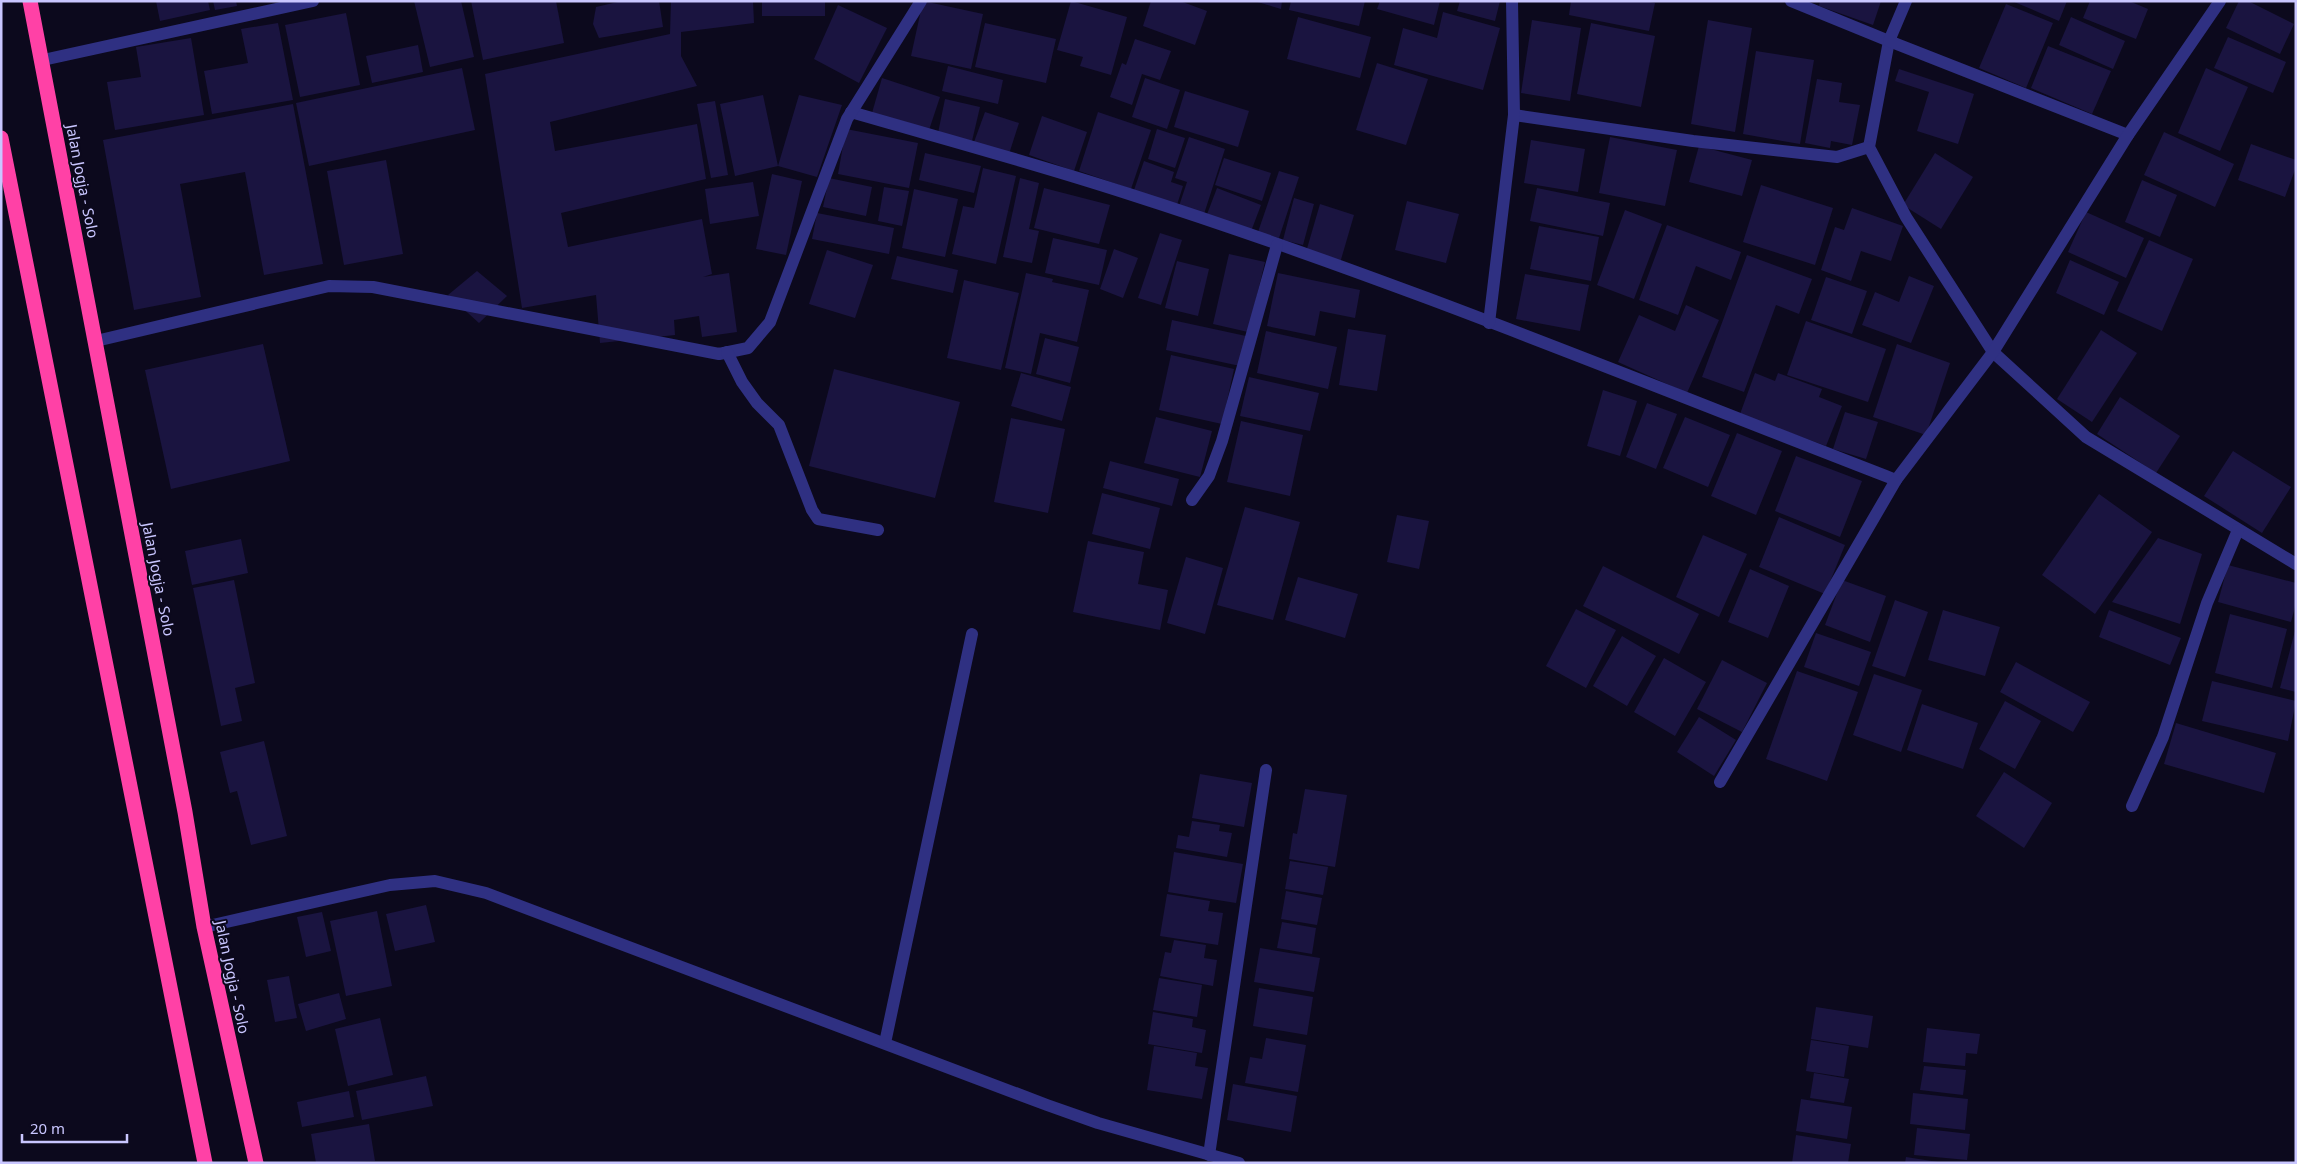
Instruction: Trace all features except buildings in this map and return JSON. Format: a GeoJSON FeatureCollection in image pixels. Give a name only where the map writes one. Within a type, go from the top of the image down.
{"type":"FeatureCollection","features":[{"type":"Feature","properties":{"kind":"highway","name":"Jalan Jogja - Solo"},"geometry":{"type":"LineString","coordinates":[[30,1],[43,60],[185,812],[204,927],[256,1163]]}},
{"type":"Feature","properties":{"kind":"highway"},"geometry":{"type":"LineString","coordinates":[[1,138],[205,1163]]}},
{"type":"Feature","properties":{"kind":"street"},"geometry":{"type":"LineString","coordinates":[[43,60],[313,1]]}},
{"type":"Feature","properties":{"kind":"street"},"geometry":{"type":"LineString","coordinates":[[96,341],[329,286],[374,287],[719,354],[748,348],[770,322],[851,112],[921,1]]}},
{"type":"Feature","properties":{"kind":"street"},"geometry":{"type":"LineString","coordinates":[[1489,322],[1514,115],[1512,1]]}},
{"type":"Feature","properties":{"kind":"street"},"geometry":{"type":"LineString","coordinates":[[1791,1],[2128,135]]}},
{"type":"Feature","properties":{"kind":"street"},"geometry":{"type":"LineString","coordinates":[[1906,1],[1889,41],[1870,147],[1906,216],[1993,352],[2086,437],[2296,564]]}},
{"type":"Feature","properties":{"kind":"street"},"geometry":{"type":"LineString","coordinates":[[1720,782],[1896,480],[1993,352],[2128,135],[2220,1]]}},
{"type":"Feature","properties":{"kind":"street"},"geometry":{"type":"LineString","coordinates":[[851,112],[1128,194],[1278,245],[1489,322],[1896,480]]}},
{"type":"Feature","properties":{"kind":"street"},"geometry":{"type":"LineString","coordinates":[[1514,115],[1693,141],[1836,156],[1870,147]]}},
{"type":"Feature","properties":{"kind":"street"},"geometry":{"type":"LineString","coordinates":[[1192,500],[1209,476],[1222,441],[1278,245]]}},
{"type":"Feature","properties":{"kind":"street"},"geometry":{"type":"LineString","coordinates":[[727,352],[742,382],[757,403],[779,425],[815,516],[823,521],[878,530]]}},
{"type":"Feature","properties":{"kind":"street"},"geometry":{"type":"LineString","coordinates":[[2132,806],[2162,737],[2207,603],[2238,530]]}},
{"type":"Feature","properties":{"kind":"street"},"geometry":{"type":"LineString","coordinates":[[885,1043],[972,634]]}},
{"type":"Feature","properties":{"kind":"street"},"geometry":{"type":"LineString","coordinates":[[1209,1155],[1266,770]]}},
{"type":"Feature","properties":{"kind":"street"},"geometry":{"type":"LineString","coordinates":[[204,927],[390,885],[435,881],[486,893],[1090,1120],[1239,1163]]}}]}
